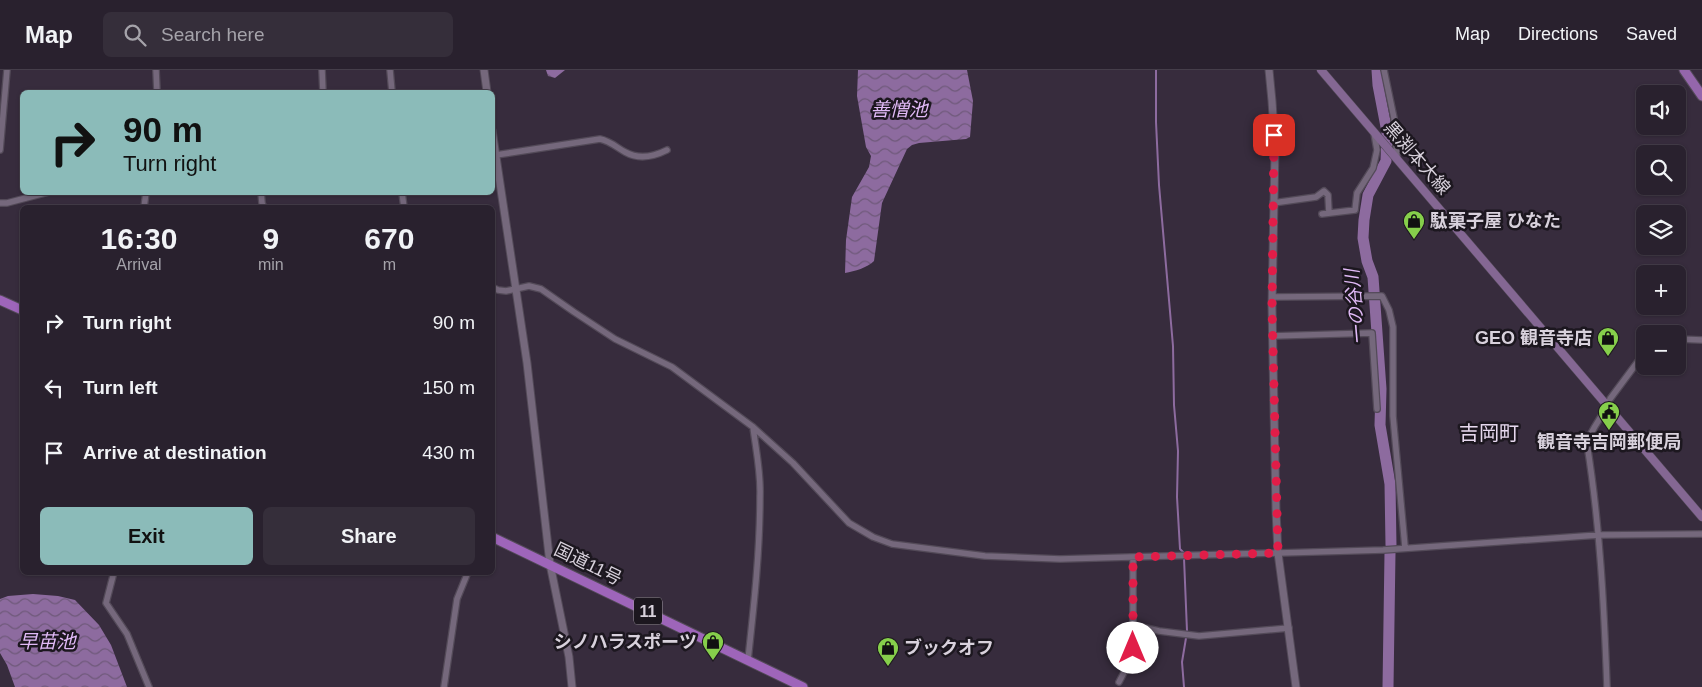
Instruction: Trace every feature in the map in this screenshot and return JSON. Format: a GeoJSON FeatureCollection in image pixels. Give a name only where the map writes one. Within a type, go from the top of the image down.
{"type":"FeatureCollection","features":[{"type":"Feature","properties":{"kind":"highway"},"geometry":{"type":"LineString","coordinates":[[0,300],[20,309]]}},
{"type":"Feature","properties":{"kind":"highway","name":"国道11号"},"geometry":{"type":"LineString","coordinates":[[495,538],[803,687]]}},
{"type":"Feature","properties":{"kind":"main road","name":"黒渕本大線"},"geometry":{"type":"LineString","coordinates":[[1321,70],[1702,517]]}},
{"type":"Feature","properties":{"kind":"main road"},"geometry":{"type":"LineString","coordinates":[[1684,70],[1702,96]]}},
{"type":"Feature","properties":{"kind":"street"},"geometry":{"type":"LineString","coordinates":[[0,150],[7,70]]}},
{"type":"Feature","properties":{"kind":"street"},"geometry":{"type":"LineString","coordinates":[[156,70],[157,90]]}},
{"type":"Feature","properties":{"kind":"street"},"geometry":{"type":"LineString","coordinates":[[322,70],[323,90]]}},
{"type":"Feature","properties":{"kind":"street"},"geometry":{"type":"LineString","coordinates":[[390,70],[392,90]]}},
{"type":"Feature","properties":{"kind":"street"},"geometry":{"type":"LineString","coordinates":[[484,70],[487,90]]}},
{"type":"Feature","properties":{"kind":"street"},"geometry":{"type":"LineString","coordinates":[[1269,70],[1275,149],[1272,336],[1278,553],[1296,687]]}},
{"type":"Feature","properties":{"kind":"street"},"geometry":{"type":"LineString","coordinates":[[1384,70],[1394,118],[1397,157]]}},
{"type":"Feature","properties":{"kind":"street"},"geometry":{"type":"LineString","coordinates":[[1322,214],[1355,210],[1357,193],[1373,168],[1377,150],[1374,131]]}},
{"type":"Feature","properties":{"kind":"street"},"geometry":{"type":"LineString","coordinates":[[496,154],[600,139],[607,141],[626,153],[639,157],[654,156],[667,150]]}},
{"type":"Feature","properties":{"kind":"street"},"geometry":{"type":"LineString","coordinates":[[495,148],[527,364],[550,564],[569,657],[572,687]]}},
{"type":"Feature","properties":{"kind":"street"},"geometry":{"type":"LineString","coordinates":[[1273,203],[1316,197],[1324,191],[1328,195],[1329,213]]}},
{"type":"Feature","properties":{"kind":"street"},"geometry":{"type":"LineString","coordinates":[[0,202],[7,203],[38,195]]}},
{"type":"Feature","properties":{"kind":"street"},"geometry":{"type":"LineString","coordinates":[[495,288],[506,291],[529,286],[542,289],[615,338],[680,372],[753,427],[793,463],[849,523],[873,537],[892,544],[985,556],[1060,559],[1278,553],[1599,535],[1702,534]]}},
{"type":"Feature","properties":{"kind":"street"},"geometry":{"type":"LineString","coordinates":[[1272,296],[1382,296],[1389,310],[1392,327],[1393,416],[1406,547]]}},
{"type":"Feature","properties":{"kind":"street"},"geometry":{"type":"LineString","coordinates":[[1272,336],[1372,333],[1377,409]]}},
{"type":"Feature","properties":{"kind":"street"},"geometry":{"type":"LineString","coordinates":[[1686,339],[1702,340]]}},
{"type":"Feature","properties":{"kind":"street"},"geometry":{"type":"LineString","coordinates":[[1607,687],[1599,535],[1587,444],[1592,431],[1608,407],[1610,398],[1636,364]]}},
{"type":"Feature","properties":{"kind":"street"},"geometry":{"type":"LineString","coordinates":[[748,660],[756,586],[760,494],[753,427]]}},
{"type":"Feature","properties":{"kind":"street"},"geometry":{"type":"LineString","coordinates":[[1119,682],[1131,659],[1133,557]]}},
{"type":"Feature","properties":{"kind":"street"},"geometry":{"type":"LineString","coordinates":[[113,575],[106,603],[127,634],[149,687]]}},
{"type":"Feature","properties":{"kind":"street"},"geometry":{"type":"LineString","coordinates":[[444,687],[457,600],[467,575]]}},
{"type":"Feature","properties":{"kind":"street"},"geometry":{"type":"LineString","coordinates":[[1133,625],[1159,631],[1199,636],[1289,628]]}},
{"type":"Feature","properties":{"kind":"water"},"geometry":{"type":"Polygon","coordinates":[[[546,70],[565,70],[555,78],[548,76],[546,70]]]}},
{"type":"Feature","properties":{"kind":"water","name":"善憎池"},"geometry":{"type":"Polygon","coordinates":[[[858,70],[967,70],[973,101],[970,137],[966,139],[919,143],[907,149],[882,203],[874,261],[857,270],[845,273],[846,240],[852,197],[869,167],[871,156],[866,147],[857,96],[858,70]]]}},
{"type":"Feature","properties":{"kind":"water","name":"早苗池"},"geometry":{"type":"Polygon","coordinates":[[[33,594],[58,596],[75,600],[99,625],[111,645],[127,687],[15,687],[7,665],[0,653],[0,599],[8,596],[33,594]]]}},
{"type":"Feature","properties":{"kind":"waterway"},"geometry":{"type":"LineString","coordinates":[[1156,70],[1159,185],[1173,346],[1174,405],[1178,451],[1177,497],[1180,549],[1183,552]]}},
{"type":"Feature","properties":{"kind":"waterway","name":"一の谷川"},"geometry":{"type":"LineString","coordinates":[[1377,70],[1387,132],[1386,161],[1368,195],[1363,238],[1367,261],[1373,277],[1381,389],[1380,425],[1390,484],[1391,545]]}},
{"type":"Feature","properties":{"kind":"waterway","name":"一の谷川"},"geometry":{"type":"LineString","coordinates":[[1388,687],[1390,553]]}},
{"type":"Feature","properties":{"kind":"waterway"},"geometry":{"type":"LineString","coordinates":[[1184,558],[1187,631]]}},
{"type":"Feature","properties":{"kind":"waterway"},"geometry":{"type":"LineString","coordinates":[[1184,687],[1182,662],[1186,638]]}},
{"type":"Feature","properties":{"kind":"place","name":"駄菓子屋 ひなた"},"geometry":{"type":"Point","coordinates":[1414,240]}},
{"type":"Feature","properties":{"kind":"place","name":"GEO 観音寺店"},"geometry":{"type":"Point","coordinates":[1608,357]}},
{"type":"Feature","properties":{"kind":"place","name":"観音寺吉岡郵便局"},"geometry":{"type":"Point","coordinates":[1609,431]}},
{"type":"Feature","properties":{"kind":"place","name":"シノハラスポーツ"},"geometry":{"type":"Point","coordinates":[713,661]}},
{"type":"Feature","properties":{"kind":"place","name":"ブックオフ"},"geometry":{"type":"Point","coordinates":[888,667]}},
{"type":"Feature","properties":{"kind":"district","name":"吉岡町"},"geometry":{"type":"Point","coordinates":[1489,433]}},
{"type":"Feature","properties":{"kind":"route"},"geometry":{"type":"LineString","coordinates":[[1133,648],[1133,557],[1278,553],[1272,306],[1274,135]]}}]}
